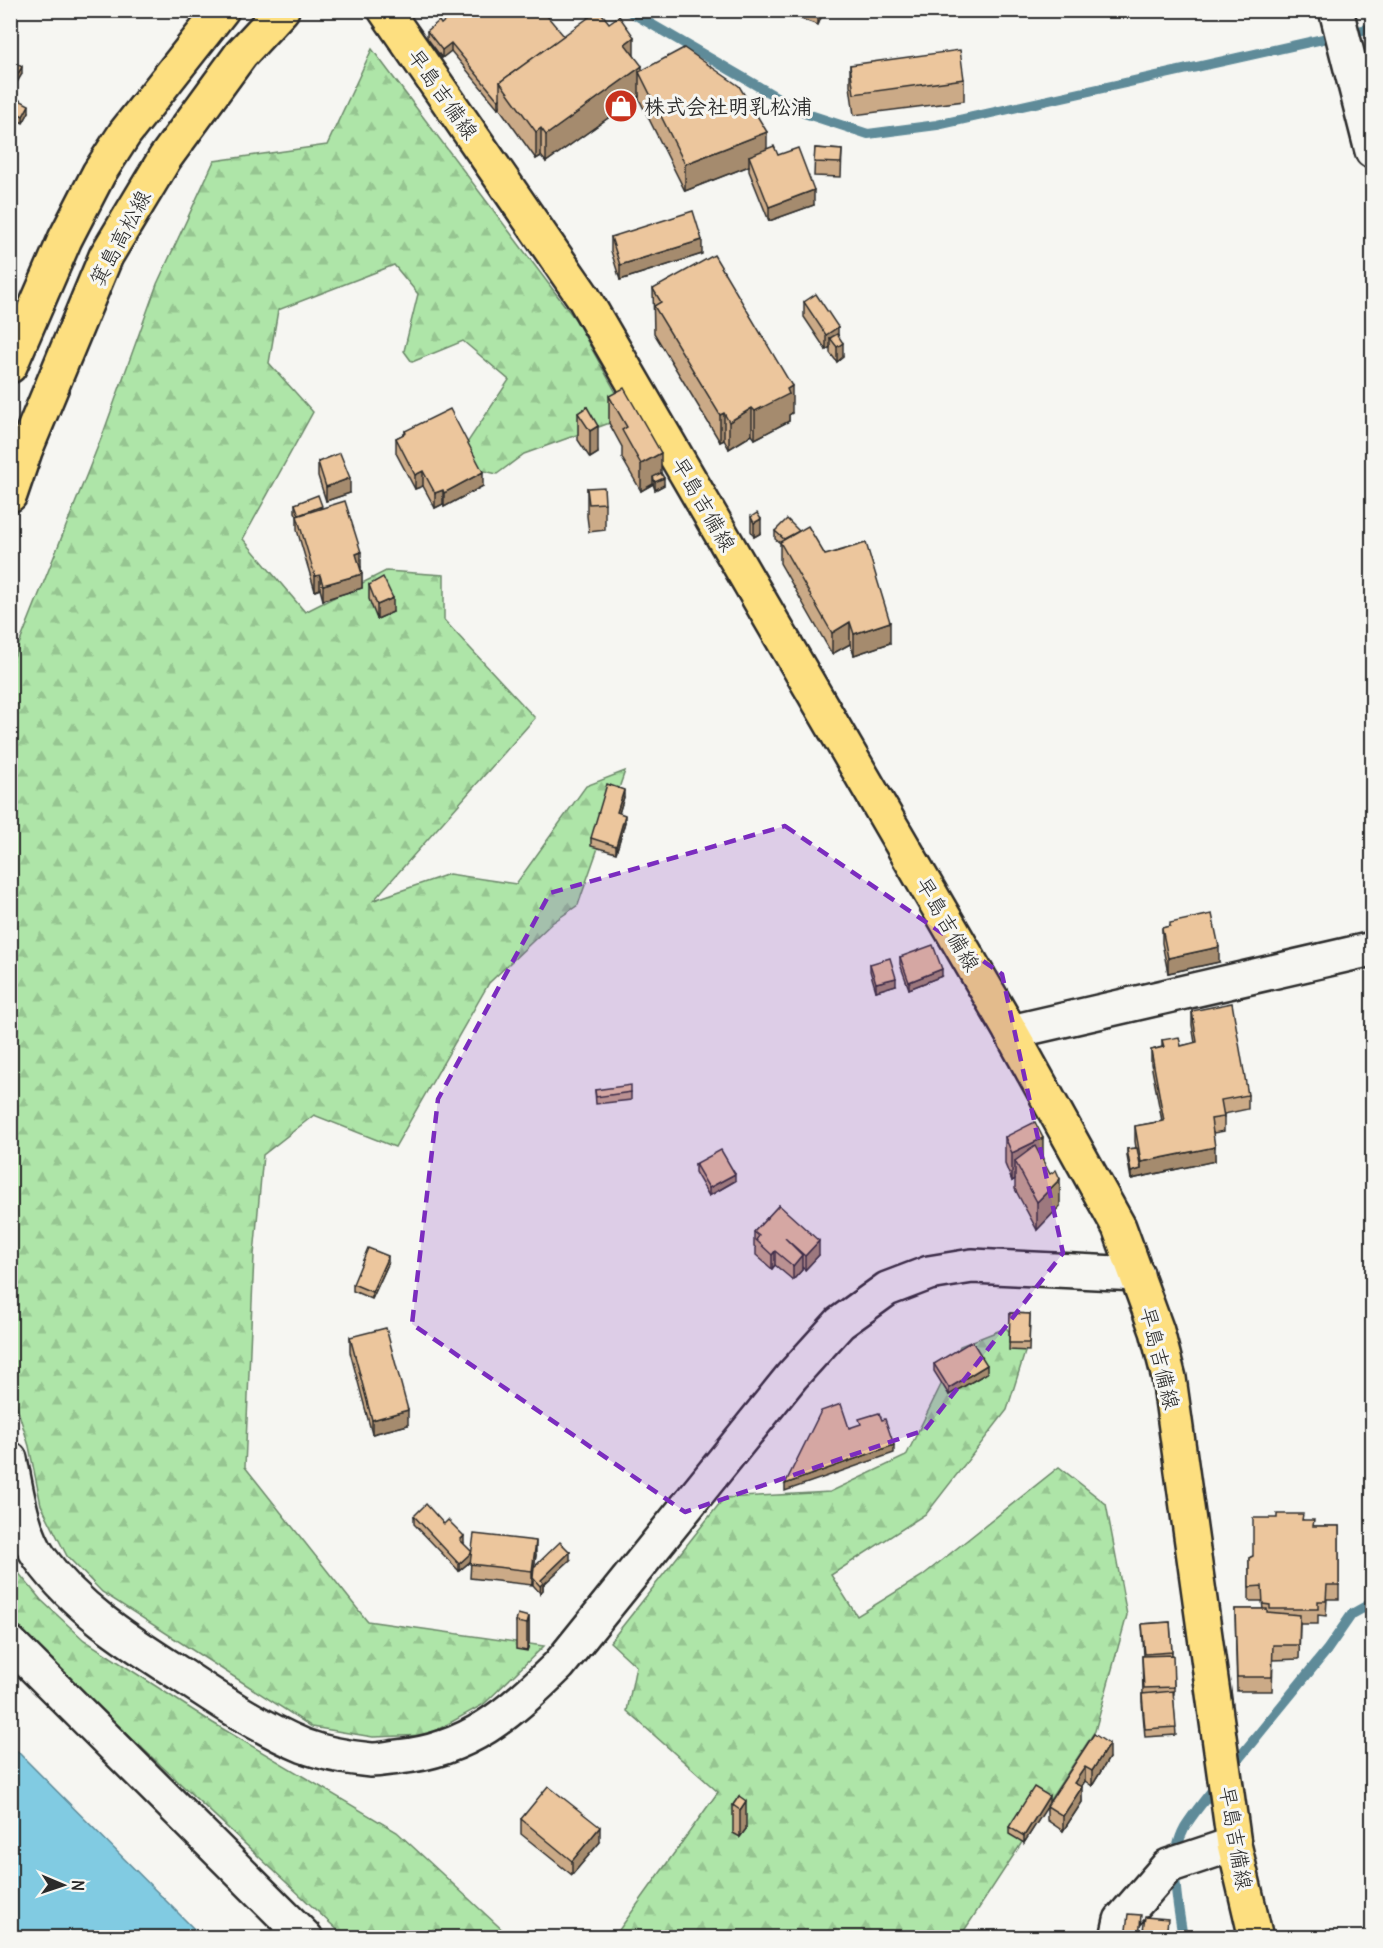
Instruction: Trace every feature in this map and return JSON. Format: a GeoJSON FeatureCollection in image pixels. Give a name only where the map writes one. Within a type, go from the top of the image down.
{"type":"FeatureCollection","features":[{"type":"Feature","properties":{"kind":"main road"},"geometry":{"type":"LineString","coordinates":[[10,366],[65,239],[99,173],[125,133],[222,10]]}},
{"type":"Feature","properties":{"kind":"main road","name":"箕島高松線"},"geometry":{"type":"LineString","coordinates":[[10,495],[25,451],[106,256],[165,158],[240,54],[282,10]]}},
{"type":"Feature","properties":{"kind":"main road","name":"早島吉備線"},"geometry":{"type":"LineString","coordinates":[[385,10],[584,298],[1011,1032],[1119,1227],[1157,1331],[1169,1378],[1234,1844],[1257,1938]]}},
{"type":"Feature","properties":{"kind":"street"},"geometry":{"type":"LineString","coordinates":[[1342,30],[1372,151]]}},
{"type":"Feature","properties":{"kind":"street"},"geometry":{"type":"LineString","coordinates":[[1011,1032],[1372,949]]}},
{"type":"Feature","properties":{"kind":"street"},"geometry":{"type":"LineString","coordinates":[[10,1459],[20,1509],[39,1556],[74,1597],[106,1626],[242,1715],[306,1747],[372,1760],[417,1755],[450,1746],[483,1731],[522,1702],[559,1665],[792,1376],[840,1323],[887,1289],[928,1273],[972,1266],[1137,1274]]}},
{"type":"Feature","properties":{"kind":"street"},"geometry":{"type":"LineString","coordinates":[[10,1643],[306,1938]]}},
{"type":"Feature","properties":{"kind":"street"},"geometry":{"type":"LineString","coordinates":[[1117,1938],[1121,1920],[1179,1863],[1234,1844]]}},
{"type":"Feature","properties":{"kind":"highlighted area"},"geometry":{"type":"Polygon","coordinates":[[[785,826],[1002,974],[1063,1253],[925,1430],[685,1512],[412,1324],[438,1099],[550,893],[785,826]]]}},
{"type":"Feature","properties":{"kind":"green space"},"geometry":{"type":"Polygon","coordinates":[[[372,49],[575,319],[629,416],[524,454],[497,474],[476,469],[467,443],[509,380],[463,341],[412,362],[404,351],[418,294],[394,265],[278,310],[269,363],[313,412],[243,539],[305,612],[386,571],[444,575],[444,620],[535,718],[374,900],[449,874],[516,884],[586,786],[625,771],[578,905],[552,923],[489,983],[395,1147],[314,1115],[263,1155],[254,1255],[245,1467],[367,1621],[544,1646],[484,1704],[428,1735],[373,1737],[312,1727],[102,1592],[67,1556],[41,1505],[29,1446],[10,1385],[10,667],[104,431],[157,284],[214,161],[327,145],[372,49]]]}},
{"type":"Feature","properties":{"kind":"green space"},"geometry":{"type":"Polygon","coordinates":[[[1006,1328],[1026,1349],[1007,1410],[927,1513],[831,1575],[857,1616],[922,1576],[1059,1467],[1106,1504],[1127,1615],[1095,1731],[960,1937],[614,1937],[718,1792],[627,1711],[636,1666],[610,1642],[724,1498],[830,1492],[906,1456],[960,1346],[1006,1328]]]}},
{"type":"Feature","properties":{"kind":"green space"},"geometry":{"type":"Polygon","coordinates":[[[10,1559],[12,1565],[41,1600],[84,1640],[213,1723],[397,1832],[510,1937],[345,1937],[11,1626],[10,1559]]]}},
{"type":"Feature","properties":{"kind":"water"},"geometry":{"type":"Polygon","coordinates":[[[11,1745],[202,1937],[11,1937],[11,1745]]]}},
{"type":"Feature","properties":{"kind":"building"},"geometry":{"type":"Polygon","coordinates":[[[457,10],[542,10],[564,36],[500,82],[500,99],[498,100],[451,43],[442,50],[427,31],[439,21],[441,24],[457,10]]]}},
{"type":"Feature","properties":{"kind":"building"},"geometry":{"type":"Polygon","coordinates":[[[599,10],[609,23],[619,16],[634,37],[625,44],[642,66],[546,135],[541,128],[536,132],[500,82],[599,10]]]}},
{"type":"Feature","properties":{"kind":"building"},"geometry":{"type":"Polygon","coordinates":[[[684,48],[739,86],[767,132],[685,164],[639,72],[684,48]]]}},
{"type":"Feature","properties":{"kind":"building"},"geometry":{"type":"Polygon","coordinates":[[[960,50],[964,79],[854,94],[850,65],[960,50]]]}},
{"type":"Feature","properties":{"kind":"building"},"geometry":{"type":"Polygon","coordinates":[[[10,60],[22,67],[10,86],[10,60]]]}},
{"type":"Feature","properties":{"kind":"building"},"geometry":{"type":"Polygon","coordinates":[[[10,95],[29,105],[23,116],[10,109],[10,95]]]}},
{"type":"Feature","properties":{"kind":"building"},"geometry":{"type":"Polygon","coordinates":[[[774,146],[778,155],[798,148],[814,190],[769,207],[749,156],[774,146]]]}},
{"type":"Feature","properties":{"kind":"building"},"geometry":{"type":"Polygon","coordinates":[[[815,148],[842,150],[841,163],[814,162],[815,148]]]}},
{"type":"Feature","properties":{"kind":"building"},"geometry":{"type":"Polygon","coordinates":[[[693,211],[702,240],[620,265],[611,237],[693,211]]]}},
{"type":"Feature","properties":{"kind":"building"},"geometry":{"type":"Polygon","coordinates":[[[714,255],[792,386],[787,389],[789,394],[755,411],[752,408],[729,422],[724,413],[720,415],[654,306],[661,302],[653,289],[714,255]]]}},
{"type":"Feature","properties":{"kind":"building"},"geometry":{"type":"Polygon","coordinates":[[[816,294],[838,327],[826,335],[804,302],[816,294]]]}},
{"type":"Feature","properties":{"kind":"building"},"geometry":{"type":"Polygon","coordinates":[[[837,334],[843,343],[837,347],[830,338],[837,334]]]}},
{"type":"Feature","properties":{"kind":"building"},"geometry":{"type":"Polygon","coordinates":[[[624,388],[661,453],[641,464],[622,430],[627,427],[609,396],[624,388]]]}},
{"type":"Feature","properties":{"kind":"building"},"geometry":{"type":"Polygon","coordinates":[[[587,407],[598,426],[590,431],[578,413],[587,407]]]}},
{"type":"Feature","properties":{"kind":"building"},"geometry":{"type":"Polygon","coordinates":[[[450,409],[483,472],[444,493],[443,490],[435,493],[423,471],[415,475],[396,438],[406,433],[405,431],[450,409]]]}},
{"type":"Feature","properties":{"kind":"building"},"geometry":{"type":"Polygon","coordinates":[[[340,453],[350,478],[326,487],[318,462],[340,453]]]}},
{"type":"Feature","properties":{"kind":"building"},"geometry":{"type":"Polygon","coordinates":[[[661,473],[664,478],[655,482],[653,477],[661,473]]]}},
{"type":"Feature","properties":{"kind":"building"},"geometry":{"type":"Polygon","coordinates":[[[604,487],[605,503],[589,504],[587,488],[604,487]]]}},
{"type":"Feature","properties":{"kind":"building"},"geometry":{"type":"Polygon","coordinates":[[[318,495],[322,506],[299,515],[295,504],[318,495]]]}},
{"type":"Feature","properties":{"kind":"building"},"geometry":{"type":"Polygon","coordinates":[[[345,501],[361,552],[356,554],[362,574],[323,585],[320,575],[315,576],[297,516],[345,501]]]}},
{"type":"Feature","properties":{"kind":"building"},"geometry":{"type":"Polygon","coordinates":[[[757,513],[761,519],[754,523],[751,517],[757,513]]]}},
{"type":"Feature","properties":{"kind":"building"},"geometry":{"type":"Polygon","coordinates":[[[787,519],[799,531],[784,539],[775,531],[787,519]]]}},
{"type":"Feature","properties":{"kind":"building"},"geometry":{"type":"Polygon","coordinates":[[[808,526],[825,555],[866,543],[890,622],[854,634],[850,622],[832,633],[780,542],[808,526]]]}},
{"type":"Feature","properties":{"kind":"building"},"geometry":{"type":"Polygon","coordinates":[[[383,577],[393,598],[377,605],[369,585],[383,577]]]}},
{"type":"Feature","properties":{"kind":"building"},"geometry":{"type":"Polygon","coordinates":[[[607,784],[624,790],[617,812],[625,815],[616,846],[591,838],[607,784]]]}},
{"type":"Feature","properties":{"kind":"building"},"geometry":{"type":"Polygon","coordinates":[[[1212,914],[1219,947],[1168,958],[1162,928],[1170,926],[1170,923],[1212,914]]]}},
{"type":"Feature","properties":{"kind":"building"},"geometry":{"type":"Polygon","coordinates":[[[933,945],[942,969],[909,982],[900,957],[933,945]]]}},
{"type":"Feature","properties":{"kind":"building"},"geometry":{"type":"Polygon","coordinates":[[[890,958],[896,978],[876,983],[870,964],[890,958]]]}},
{"type":"Feature","properties":{"kind":"building"},"geometry":{"type":"Polygon","coordinates":[[[1232,1003],[1248,1095],[1221,1100],[1224,1117],[1211,1119],[1215,1147],[1141,1162],[1135,1126],[1164,1121],[1151,1050],[1164,1047],[1162,1040],[1179,1037],[1181,1046],[1197,1042],[1192,1011],[1232,1003]]]}},
{"type":"Feature","properties":{"kind":"building"},"geometry":{"type":"Polygon","coordinates":[[[631,1085],[631,1092],[596,1097],[595,1090],[631,1085]]]}},
{"type":"Feature","properties":{"kind":"building"},"geometry":{"type":"Polygon","coordinates":[[[1035,1122],[1043,1138],[1012,1153],[1005,1137],[1035,1122]]]}},
{"type":"Feature","properties":{"kind":"building"},"geometry":{"type":"Polygon","coordinates":[[[1035,1146],[1050,1174],[1056,1170],[1060,1179],[1037,1202],[1015,1161],[1035,1146]]]}},
{"type":"Feature","properties":{"kind":"building"},"geometry":{"type":"Polygon","coordinates":[[[1137,1148],[1141,1169],[1131,1172],[1127,1149],[1137,1148]]]}},
{"type":"Feature","properties":{"kind":"building"},"geometry":{"type":"Polygon","coordinates":[[[721,1150],[735,1174],[709,1188],[695,1164],[721,1150]]]}},
{"type":"Feature","properties":{"kind":"building"},"geometry":{"type":"Polygon","coordinates":[[[779,1205],[819,1241],[805,1256],[785,1238],[802,1255],[793,1266],[775,1251],[772,1255],[756,1240],[759,1236],[754,1232],[779,1205]]]}},
{"type":"Feature","properties":{"kind":"building"},"geometry":{"type":"Polygon","coordinates":[[[368,1248],[388,1256],[372,1292],[353,1284],[368,1248]]]}},
{"type":"Feature","properties":{"kind":"building"},"geometry":{"type":"Polygon","coordinates":[[[1010,1313],[1030,1314],[1029,1343],[1009,1343],[1010,1313]]]}},
{"type":"Feature","properties":{"kind":"building"},"geometry":{"type":"Polygon","coordinates":[[[386,1328],[408,1410],[372,1420],[350,1337],[386,1328]]]}},
{"type":"Feature","properties":{"kind":"building"},"geometry":{"type":"Polygon","coordinates":[[[972,1341],[987,1365],[949,1388],[934,1364],[972,1341]]]}},
{"type":"Feature","properties":{"kind":"building"},"geometry":{"type":"Polygon","coordinates":[[[841,1404],[849,1428],[861,1424],[859,1419],[879,1413],[882,1420],[885,1419],[894,1445],[785,1484],[821,1411],[841,1404]]]}},
{"type":"Feature","properties":{"kind":"building"},"geometry":{"type":"Polygon","coordinates":[[[426,1504],[444,1524],[448,1520],[464,1536],[460,1540],[472,1552],[459,1564],[414,1516],[426,1504]]]}},
{"type":"Feature","properties":{"kind":"building"},"geometry":{"type":"Polygon","coordinates":[[[1277,1514],[1303,1514],[1302,1520],[1314,1520],[1313,1526],[1339,1526],[1339,1585],[1327,1585],[1326,1601],[1318,1601],[1318,1609],[1270,1609],[1270,1605],[1263,1604],[1262,1586],[1249,1587],[1249,1558],[1253,1556],[1253,1518],[1277,1518],[1277,1514]]]}},
{"type":"Feature","properties":{"kind":"building"},"geometry":{"type":"Polygon","coordinates":[[[474,1534],[536,1541],[532,1571],[470,1564],[474,1534]]]}},
{"type":"Feature","properties":{"kind":"building"},"geometry":{"type":"Polygon","coordinates":[[[560,1542],[570,1552],[541,1580],[543,1583],[540,1586],[533,1578],[534,1567],[560,1542]]]}},
{"type":"Feature","properties":{"kind":"building"},"geometry":{"type":"Polygon","coordinates":[[[1235,1609],[1267,1609],[1267,1612],[1300,1615],[1299,1645],[1273,1645],[1272,1677],[1237,1677],[1235,1609]]]}},
{"type":"Feature","properties":{"kind":"building"},"geometry":{"type":"Polygon","coordinates":[[[518,1614],[529,1617],[527,1624],[516,1622],[518,1614]]]}},
{"type":"Feature","properties":{"kind":"building"},"geometry":{"type":"Polygon","coordinates":[[[1170,1622],[1172,1652],[1145,1654],[1142,1624],[1170,1622]]]}},
{"type":"Feature","properties":{"kind":"building"},"geometry":{"type":"Polygon","coordinates":[[[1173,1655],[1174,1687],[1144,1688],[1142,1656],[1173,1655]]]}},
{"type":"Feature","properties":{"kind":"building"},"geometry":{"type":"Polygon","coordinates":[[[1173,1691],[1176,1727],[1145,1729],[1142,1694],[1173,1691]]]}},
{"type":"Feature","properties":{"kind":"building"},"geometry":{"type":"Polygon","coordinates":[[[1094,1734],[1109,1744],[1092,1771],[1085,1767],[1074,1783],[1082,1787],[1063,1816],[1047,1806],[1094,1734]]]}},
{"type":"Feature","properties":{"kind":"building"},"geometry":{"type":"Polygon","coordinates":[[[548,1786],[600,1827],[572,1861],[521,1819],[548,1786]]]}},
{"type":"Feature","properties":{"kind":"building"},"geometry":{"type":"Polygon","coordinates":[[[1034,1787],[1049,1796],[1024,1836],[1009,1827],[1034,1787]]]}},
{"type":"Feature","properties":{"kind":"building"},"geometry":{"type":"Polygon","coordinates":[[[739,1796],[746,1801],[740,1810],[733,1805],[739,1796]]]}},
{"type":"Feature","properties":{"kind":"building"},"geometry":{"type":"Polygon","coordinates":[[[1128,1914],[1141,1915],[1139,1938],[1125,1938],[1128,1914]]]}},
{"type":"Feature","properties":{"kind":"building"},"geometry":{"type":"Polygon","coordinates":[[[1145,1917],[1168,1919],[1166,1938],[1142,1938],[1145,1917]]]}},
{"type":"Feature","properties":{"kind":"waterway"},"geometry":{"type":"LineString","coordinates":[[627,10],[804,113],[868,134],[937,125],[1372,28]]}},
{"type":"Feature","properties":{"kind":"waterway"},"geometry":{"type":"LineString","coordinates":[[1231,1768],[1327,1650],[1352,1614],[1372,1603]]}},
{"type":"Feature","properties":{"kind":"waterway"},"geometry":{"type":"LineString","coordinates":[[1183,1938],[1175,1882],[1176,1853],[1185,1827],[1219,1782]]}},
{"type":"Feature","properties":{"kind":"place","name":"株式会社明乳松浦"},"geometry":{"type":"Point","coordinates":[621,106]}}]}
